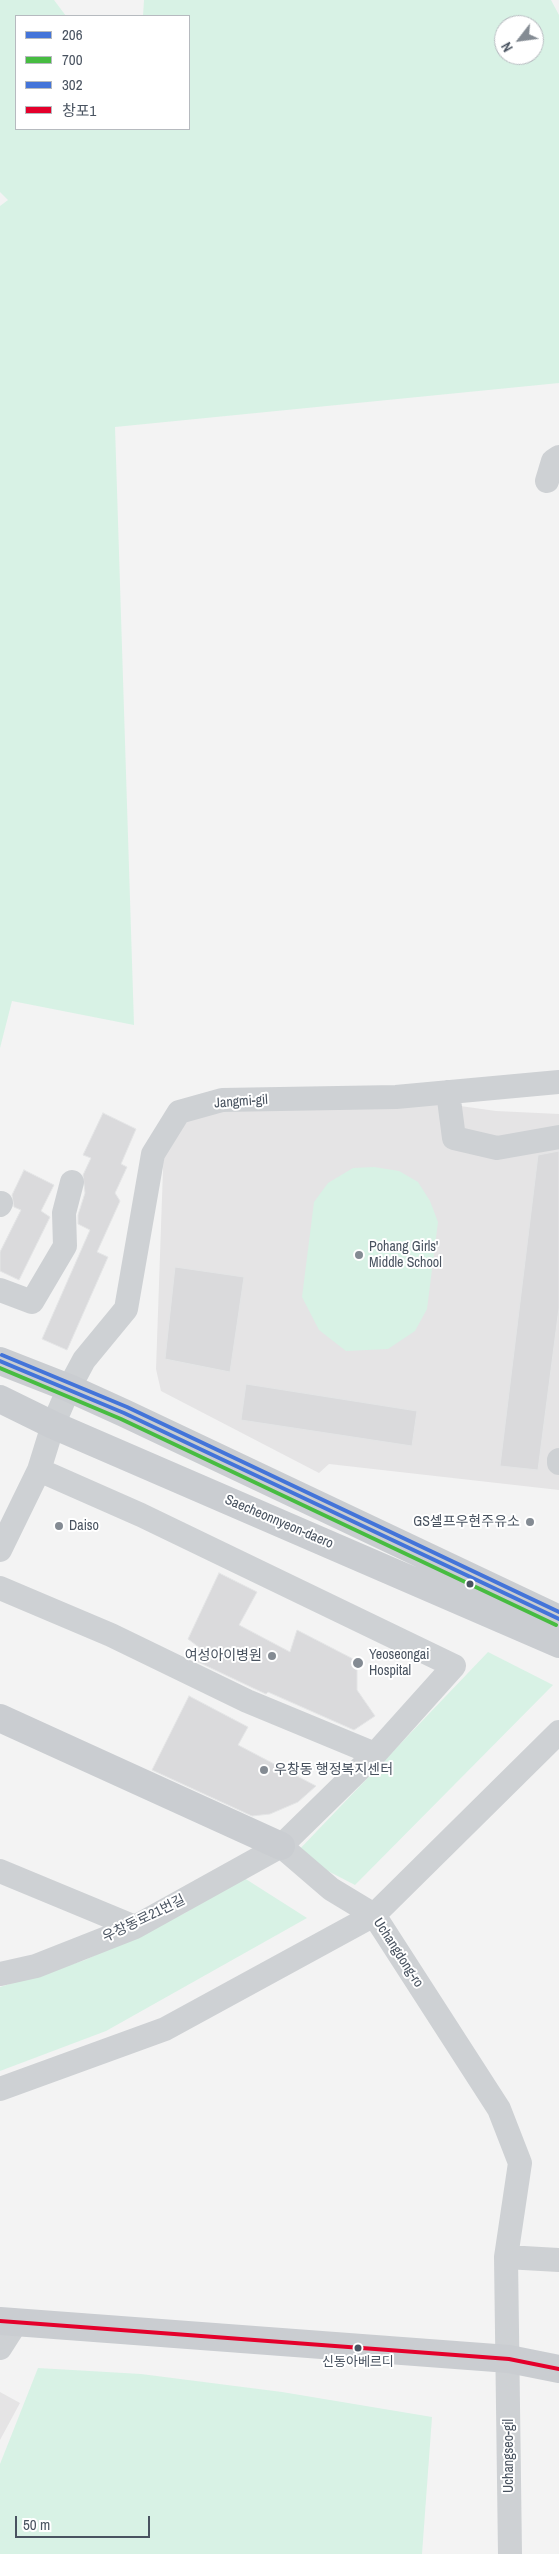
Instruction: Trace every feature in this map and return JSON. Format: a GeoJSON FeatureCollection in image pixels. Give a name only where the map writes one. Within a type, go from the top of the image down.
{"type":"FeatureCollection","features":[{"type":"Feature","properties":{"kind":"main road"},"geometry":{"type":"LineString","coordinates":[[0,1361],[69,1388],[559,1619]]}},
{"type":"Feature","properties":{"kind":"main road","name":"Saecheonnyeon-daero"},"geometry":{"type":"LineString","coordinates":[[0,1399],[53,1425],[559,1644]]}},
{"type":"Feature","properties":{"kind":"main road","name":"Uchangdong-ro"},"geometry":{"type":"LineString","coordinates":[[0,1718],[281,1846]]}},
{"type":"Feature","properties":{"kind":"main road"},"geometry":{"type":"LineString","coordinates":[[8,2322],[509,2359],[559,2369]]}},
{"type":"Feature","properties":{"kind":"street"},"geometry":{"type":"LineString","coordinates":[[548,481],[553,461],[559,457]]}},
{"type":"Feature","properties":{"kind":"street","name":"Jangmi-gil"},"geometry":{"type":"LineString","coordinates":[[0,1550],[39,1470],[53,1425],[69,1388],[84,1360],[126,1309],[152,1154],[179,1112],[222,1100],[396,1097],[559,1082]]}},
{"type":"Feature","properties":{"kind":"street"},"geometry":{"type":"LineString","coordinates":[[448,1092],[454,1138],[497,1148],[559,1138]]}},
{"type":"Feature","properties":{"kind":"street"},"geometry":{"type":"LineString","coordinates":[[0,1290],[32,1302],[65,1246],[64,1213],[72,1182]]}},
{"type":"Feature","properties":{"kind":"street","name":"우창동로21번길"},"geometry":{"type":"LineString","coordinates":[[0,1974],[36,1966],[135,1927],[281,1846],[375,1754],[454,1666],[141,1515],[39,1470]]}},
{"type":"Feature","properties":{"kind":"street"},"geometry":{"type":"LineString","coordinates":[[0,1588],[111,1635],[247,1701],[375,1754]]}},
{"type":"Feature","properties":{"kind":"street"},"geometry":{"type":"LineString","coordinates":[[0,2089],[165,2029],[374,1915],[559,1732]]}},
{"type":"Feature","properties":{"kind":"street","name":"Uchangdong-ro"},"geometry":{"type":"LineString","coordinates":[[281,1846],[332,1889],[374,1915],[499,2109],[520,2163],[506,2257],[509,2359]]}},
{"type":"Feature","properties":{"kind":"street"},"geometry":{"type":"LineString","coordinates":[[0,1870],[135,1927]]}},
{"type":"Feature","properties":{"kind":"street"},"geometry":{"type":"LineString","coordinates":[[506,2257],[559,2260]]}},
{"type":"Feature","properties":{"kind":"street"},"geometry":{"type":"LineString","coordinates":[[0,2348],[8,2322]]}},
{"type":"Feature","properties":{"kind":"street","name":"Uchangseo-gil"},"geometry":{"type":"LineString","coordinates":[[509,2359],[510,2554]]}},
{"type":"Feature","properties":{"kind":"shaded area","name":"Pohang Girls' Middle School"},"geometry":{"type":"Polygon","coordinates":[[[396,1097],[496,1111],[559,1114],[559,1490],[329,1464],[319,1473],[161,1391],[156,1369],[164,1141],[179,1112],[396,1097]]]}},
{"type":"Feature","properties":{"kind":"shaded area"},"geometry":{"type":"Polygon","coordinates":[[[0,2392],[20,2403],[0,2440],[0,2392]]]}},
{"type":"Feature","properties":{"kind":"green space"},"geometry":{"type":"Polygon","coordinates":[[[0,0],[54,0],[65,15],[15,15],[15,130],[190,130],[190,15],[143,15],[144,0],[551,0],[559,15],[559,383],[115,427],[134,1025],[12,1001],[0,1048],[0,206],[8,200],[0,192],[0,0]]]}},
{"type":"Feature","properties":{"kind":"green space"},"geometry":{"type":"Polygon","coordinates":[[[374,1167],[399,1171],[418,1182],[430,1201],[438,1222],[427,1309],[415,1331],[388,1349],[346,1351],[319,1330],[302,1297],[314,1202],[328,1183],[353,1168],[374,1167]]]}},
{"type":"Feature","properties":{"kind":"green space"},"geometry":{"type":"Polygon","coordinates":[[[488,1652],[553,1685],[355,1885],[295,1854],[488,1652]]]}},
{"type":"Feature","properties":{"kind":"green space"},"geometry":{"type":"Polygon","coordinates":[[[241,1876],[307,1918],[106,2031],[0,2071],[0,1987],[85,1960],[185,1913],[241,1876]]]}},
{"type":"Feature","properties":{"kind":"green space"},"geometry":{"type":"Polygon","coordinates":[[[38,2368],[141,2374],[282,2392],[432,2417],[422,2554],[0,2554],[0,2464],[38,2368]]]}},
{"type":"Feature","properties":{"kind":"building"},"geometry":{"type":"Polygon","coordinates":[[[103,1113],[136,1129],[121,1164],[127,1167],[115,1193],[120,1201],[97,1252],[108,1257],[67,1350],[42,1339],[90,1230],[78,1224],[78,1215],[85,1193],[83,1175],[91,1158],[83,1155],[103,1113]]]}},
{"type":"Feature","properties":{"kind":"building"},"geometry":{"type":"Polygon","coordinates":[[[559,1151],[559,1308],[538,1470],[500,1466],[538,1155],[559,1151]]]}},
{"type":"Feature","properties":{"kind":"building"},"geometry":{"type":"Polygon","coordinates":[[[24,1170],[54,1185],[41,1211],[50,1217],[19,1280],[0,1271],[0,1252],[21,1210],[14,1207],[12,1195],[24,1170]]]}},
{"type":"Feature","properties":{"kind":"building"},"geometry":{"type":"Polygon","coordinates":[[[175,1267],[244,1277],[230,1372],[165,1359],[175,1267]]]}},
{"type":"Feature","properties":{"kind":"building"},"geometry":{"type":"Polygon","coordinates":[[[246,1384],[417,1411],[412,1446],[241,1420],[246,1384]]]}},
{"type":"Feature","properties":{"kind":"building","name":"여성아이병원"},"geometry":{"type":"Polygon","coordinates":[[[219,1573],[257,1592],[239,1625],[290,1652],[297,1630],[357,1661],[357,1690],[375,1716],[354,1730],[268,1692],[266,1694],[194,1660],[200,1648],[188,1639],[219,1573]]]}},
{"type":"Feature","properties":{"kind":"building"},"geometry":{"type":"Polygon","coordinates":[[[189,1696],[248,1727],[238,1745],[316,1786],[298,1802],[270,1814],[252,1816],[152,1770],[189,1696]]]}},
{"type":"Feature","properties":{"kind":"transit line","name":"302"},"geometry":{"type":"LineString","coordinates":[[2,1355],[127,1407],[559,1612]]}},
{"type":"Feature","properties":{"kind":"transit line","name":"206"},"geometry":{"type":"LineString","coordinates":[[0,1361],[124,1413],[559,1619]]}},
{"type":"Feature","properties":{"kind":"transit line","name":"700"},"geometry":{"type":"LineString","coordinates":[[0,1368],[121,1419],[556,1625]]}},
{"type":"Feature","properties":{"kind":"transit line","name":"창포1"},"geometry":{"type":"LineString","coordinates":[[0,2321],[509,2359],[559,2369]]}},
{"type":"Feature","properties":{"kind":"place","name":"Pohang Girls' Middle School"},"geometry":{"type":"Point","coordinates":[359,1255]}},
{"type":"Feature","properties":{"kind":"place","name":"GS셀프우현주유소"},"geometry":{"type":"Point","coordinates":[530,1522]}},
{"type":"Feature","properties":{"kind":"place","name":"Daiso"},"geometry":{"type":"Point","coordinates":[59,1526]}},
{"type":"Feature","properties":{"kind":"place","name":"여성아이병원"},"geometry":{"type":"Point","coordinates":[272,1656]}},
{"type":"Feature","properties":{"kind":"place","name":"Yeoseongai Hospital"},"geometry":{"type":"Point","coordinates":[358,1663]}},
{"type":"Feature","properties":{"kind":"place","name":"우창동 행정복지센터"},"geometry":{"type":"Point","coordinates":[264,1770]}},
{"type":"Feature","properties":{"kind":"place","name":"신동아베르디"},"geometry":{"type":"Point","coordinates":[358,2348]}}]}
